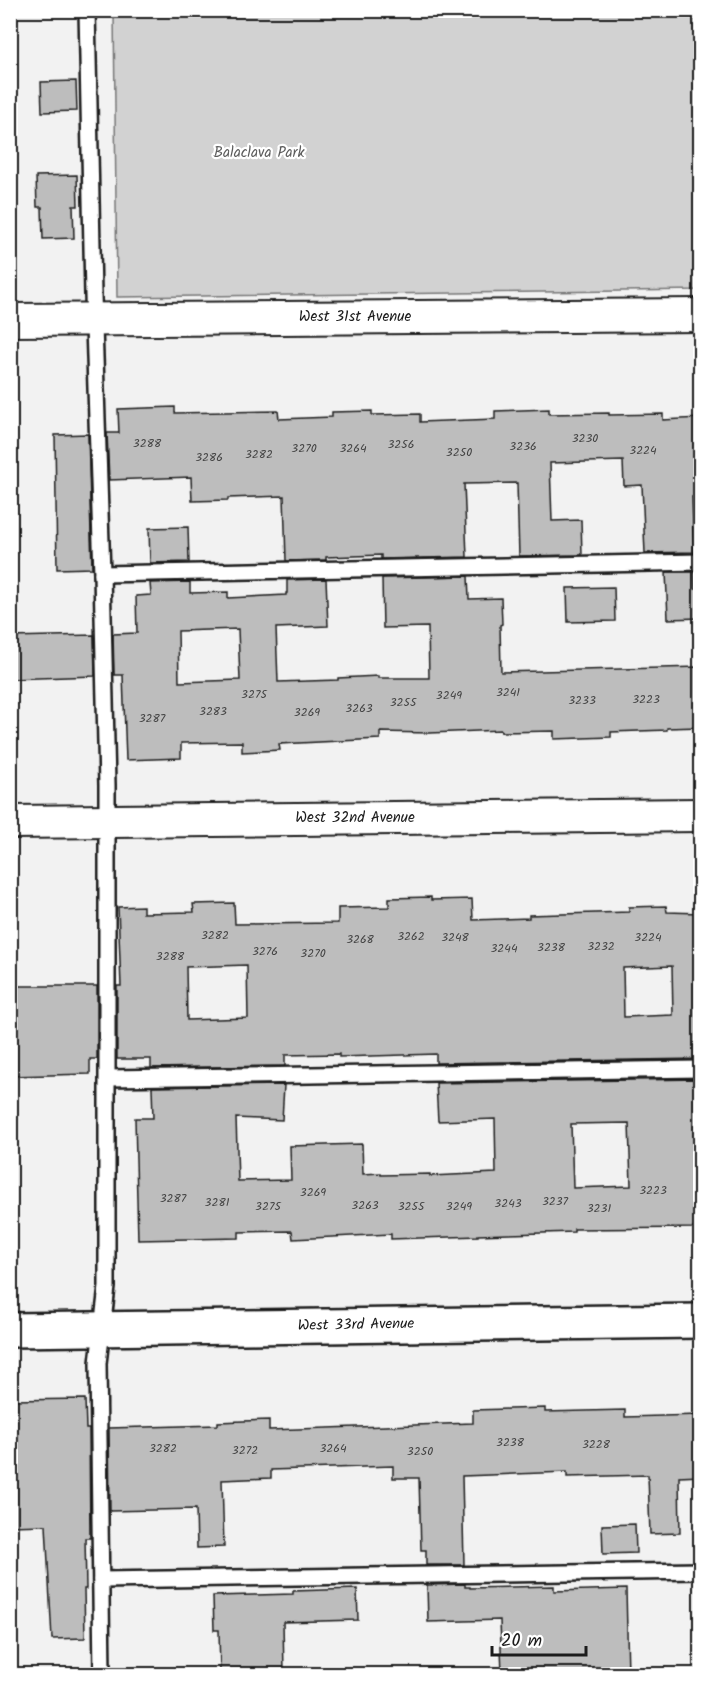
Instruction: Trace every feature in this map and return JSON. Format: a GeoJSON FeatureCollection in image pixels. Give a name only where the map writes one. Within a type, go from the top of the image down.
{"type":"FeatureCollection","features":[{"type":"Feature","properties":{"kind":"street","name":"West 31st Avenue"},"geometry":{"type":"LineString","coordinates":[[10,320],[700,315]]}},
{"type":"Feature","properties":{"kind":"street","name":"West 32nd Avenue"},"geometry":{"type":"LineString","coordinates":[[10,822],[700,815]]}},
{"type":"Feature","properties":{"kind":"street","name":"West 33rd Avenue"},"geometry":{"type":"LineString","coordinates":[[10,1330],[700,1321]]}},
{"type":"Feature","properties":{"kind":"lane"},"geometry":{"type":"LineString","coordinates":[[87,10],[107,820],[107,1287],[98,1364],[102,1674]]}},
{"type":"Feature","properties":{"kind":"lane"},"geometry":{"type":"LineString","coordinates":[[102,574],[700,562]]}},
{"type":"Feature","properties":{"kind":"lane"},"geometry":{"type":"LineString","coordinates":[[108,1078],[700,1069]]}},
{"type":"Feature","properties":{"kind":"lane"},"geometry":{"type":"LineString","coordinates":[[101,1580],[700,1571]]}},
{"type":"Feature","properties":{"kind":"green space","name":"Balaclava Park"},"geometry":{"type":"Polygon","coordinates":[[[114,11],[700,11],[700,290],[117,297],[114,11]]]}},
{"type":"Feature","properties":{"kind":"building"},"geometry":{"type":"Polygon","coordinates":[[[76,81],[77,111],[42,112],[41,82],[76,81]]]}},
{"type":"Feature","properties":{"kind":"building"},"geometry":{"type":"Polygon","coordinates":[[[77,175],[78,206],[73,206],[74,238],[43,239],[42,207],[37,207],[36,176],[77,175]]]}},
{"type":"Feature","properties":{"kind":"building"},"geometry":{"type":"Polygon","coordinates":[[[175,407],[175,413],[278,411],[279,419],[332,417],[332,412],[372,411],[372,415],[420,414],[420,422],[495,419],[495,411],[549,409],[549,414],[663,414],[663,420],[700,418],[700,496],[692,497],[694,552],[645,553],[642,485],[624,486],[623,461],[550,463],[552,521],[581,520],[582,555],[519,556],[517,483],[464,484],[467,557],[381,559],[381,555],[286,561],[284,496],[192,501],[191,477],[109,480],[107,433],[119,433],[118,409],[175,407]]]}},
{"type":"Feature","properties":{"kind":"building"},"geometry":{"type":"Polygon","coordinates":[[[88,434],[92,568],[57,569],[55,435],[88,434]]]}},
{"type":"Feature","properties":{"kind":"building"},"geometry":{"type":"Polygon","coordinates":[[[188,527],[189,562],[150,563],[149,528],[188,527]]]}},
{"type":"Feature","properties":{"kind":"building"},"geometry":{"type":"Polygon","coordinates":[[[666,572],[694,572],[695,589],[699,589],[700,618],[668,619],[666,572]]]}},
{"type":"Feature","properties":{"kind":"building"},"geometry":{"type":"Polygon","coordinates":[[[468,576],[469,599],[501,598],[501,672],[700,667],[700,727],[611,732],[611,737],[554,739],[554,731],[380,732],[380,739],[279,744],[280,750],[242,752],[242,742],[181,743],[181,758],[126,760],[123,675],[114,675],[113,634],[137,633],[136,596],[151,595],[150,583],[190,582],[190,593],[228,592],[228,598],[286,595],[287,580],[326,579],[328,626],[276,628],[278,682],[378,676],[378,678],[429,678],[428,627],[383,628],[382,578],[468,576]],[[238,629],[178,631],[179,682],[240,680],[238,629]]]}},
{"type":"Feature","properties":{"kind":"building"},"geometry":{"type":"Polygon","coordinates":[[[614,587],[615,621],[568,622],[567,588],[614,587]]]}},
{"type":"Feature","properties":{"kind":"building"},"geometry":{"type":"Polygon","coordinates":[[[94,635],[95,676],[10,679],[10,637],[94,635]]]}},
{"type":"Feature","properties":{"kind":"building"},"geometry":{"type":"Polygon","coordinates":[[[389,898],[472,899],[473,920],[529,918],[529,915],[629,912],[629,907],[666,906],[667,912],[700,913],[700,1059],[436,1063],[436,1054],[339,1057],[339,1054],[285,1055],[285,1066],[151,1068],[151,1059],[117,1059],[117,986],[121,986],[118,907],[143,906],[143,913],[194,912],[193,904],[234,903],[235,924],[338,923],[338,908],[389,907],[389,898]],[[247,965],[186,967],[187,1020],[248,1018],[247,965]],[[672,966],[623,968],[624,1017],[673,1015],[672,966]]]}},
{"type":"Feature","properties":{"kind":"building"},"geometry":{"type":"Polygon","coordinates":[[[10,986],[97,986],[97,1059],[90,1059],[90,1074],[10,1076],[10,986]]]}},
{"type":"Feature","properties":{"kind":"building"},"geometry":{"type":"Polygon","coordinates":[[[700,1079],[700,1228],[574,1229],[574,1232],[391,1239],[391,1234],[293,1239],[292,1231],[239,1232],[239,1238],[138,1240],[135,1118],[153,1118],[152,1087],[284,1085],[282,1120],[236,1118],[238,1181],[291,1180],[290,1146],[362,1144],[363,1174],[430,1174],[430,1176],[496,1173],[495,1119],[438,1121],[436,1083],[700,1079]],[[629,1123],[571,1124],[573,1188],[631,1186],[629,1123]]]}},
{"type":"Feature","properties":{"kind":"building"},"geometry":{"type":"Polygon","coordinates":[[[85,1399],[86,1429],[89,1429],[90,1538],[85,1538],[85,1638],[52,1639],[46,1525],[10,1526],[10,1400],[85,1399]]]}},
{"type":"Feature","properties":{"kind":"building"},"geometry":{"type":"Polygon","coordinates":[[[545,1408],[545,1412],[625,1410],[625,1417],[700,1415],[700,1476],[679,1477],[680,1533],[650,1534],[648,1475],[567,1477],[567,1472],[462,1476],[464,1565],[426,1565],[426,1550],[421,1550],[419,1478],[393,1478],[393,1466],[271,1470],[271,1478],[222,1480],[224,1547],[197,1548],[196,1509],[110,1511],[109,1428],[218,1425],[218,1422],[269,1420],[269,1430],[473,1423],[473,1410],[545,1408]]]}},
{"type":"Feature","properties":{"kind":"building"},"geometry":{"type":"Polygon","coordinates":[[[635,1524],[636,1553],[603,1554],[602,1525],[635,1524]]]}},
{"type":"Feature","properties":{"kind":"building"},"geometry":{"type":"Polygon","coordinates":[[[465,1584],[465,1587],[470,1588],[554,1586],[554,1591],[626,1589],[628,1674],[502,1674],[500,1620],[428,1622],[427,1585],[465,1584]]]}},
{"type":"Feature","properties":{"kind":"building"},"geometry":{"type":"Polygon","coordinates":[[[357,1589],[358,1620],[283,1622],[284,1674],[220,1674],[219,1630],[214,1630],[213,1596],[293,1594],[293,1591],[357,1589]]]}}]}
